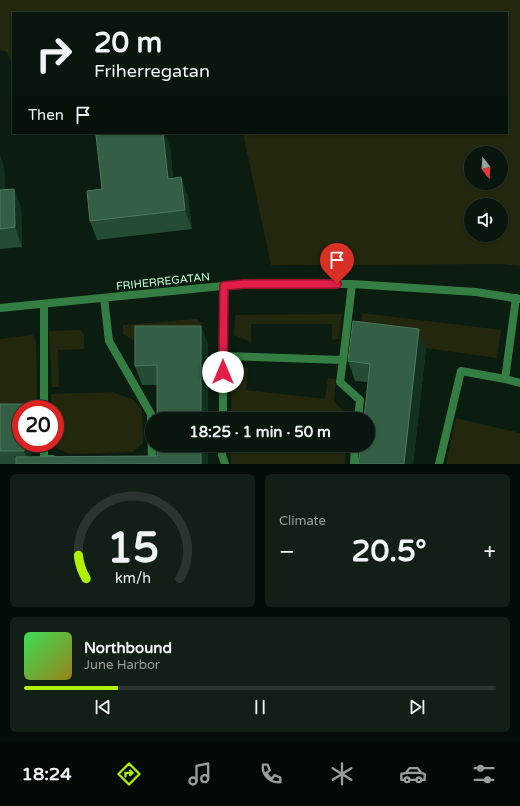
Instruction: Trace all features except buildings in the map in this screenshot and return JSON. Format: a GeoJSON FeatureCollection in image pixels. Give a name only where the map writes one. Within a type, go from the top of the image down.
{"type":"FeatureCollection","features":[{"type":"Feature","properties":{"kind":"street","name":"FRIHERREGATAN"},"geometry":{"type":"LineString","coordinates":[[0,308],[244,284],[352,284],[476,292],[518,299]]}},
{"type":"Feature","properties":{"kind":"street"},"geometry":{"type":"LineString","coordinates":[[352,284],[340,382],[360,400],[359,412]]}},
{"type":"Feature","properties":{"kind":"street"},"geometry":{"type":"LineString","coordinates":[[223,412],[224,286]]}},
{"type":"Feature","properties":{"kind":"street"},"geometry":{"type":"LineString","coordinates":[[104,298],[109,341],[151,414],[152,461],[138,461]]}},
{"type":"Feature","properties":{"kind":"street"},"geometry":{"type":"LineString","coordinates":[[505,379],[518,299]]}},
{"type":"Feature","properties":{"kind":"street"},"geometry":{"type":"LineString","coordinates":[[44,304],[44,400]]}},
{"type":"Feature","properties":{"kind":"street"},"geometry":{"type":"LineString","coordinates":[[223,356],[343,360]]}},
{"type":"Feature","properties":{"kind":"street"},"geometry":{"type":"LineString","coordinates":[[439,464],[460,372],[505,379],[520,383]]}},
{"type":"Feature","properties":{"kind":"street"},"geometry":{"type":"LineString","coordinates":[[44,452],[44,459],[58,460]]}},
{"type":"Feature","properties":{"kind":"street"},"geometry":{"type":"LineString","coordinates":[[222,452],[225,464]]}},
{"type":"Feature","properties":{"kind":"street"},"geometry":{"type":"LineString","coordinates":[[354,464],[355,452]]}},
{"type":"Feature","properties":{"kind":"green space"},"geometry":{"type":"Polygon","coordinates":[[[0,0],[520,0],[520,266],[503,264],[271,265],[243,134],[508,134],[508,12],[12,12],[12,65],[7,52],[0,50],[0,0]]]}},
{"type":"Feature","properties":{"kind":"green space"},"geometry":{"type":"Polygon","coordinates":[[[362,313],[501,330],[497,358],[360,340],[362,313]]]}},
{"type":"Feature","properties":{"kind":"green space"},"geometry":{"type":"Polygon","coordinates":[[[342,314],[339,339],[332,340],[332,324],[251,324],[251,342],[234,335],[235,315],[342,314]]]}},
{"type":"Feature","properties":{"kind":"green space"},"geometry":{"type":"Polygon","coordinates":[[[197,319],[202,324],[202,334],[142,345],[123,334],[123,325],[197,319]]]}},
{"type":"Feature","properties":{"kind":"green space"},"geometry":{"type":"Polygon","coordinates":[[[80,330],[84,334],[84,349],[58,350],[59,387],[52,387],[49,331],[80,330]]]}},
{"type":"Feature","properties":{"kind":"green space"},"geometry":{"type":"Polygon","coordinates":[[[33,335],[36,342],[37,400],[12,400],[12,415],[0,423],[0,339],[33,335]]]}},
{"type":"Feature","properties":{"kind":"green space"},"geometry":{"type":"Polygon","coordinates":[[[232,368],[248,368],[246,390],[325,399],[328,378],[336,379],[334,401],[344,412],[231,412],[232,368]]]}},
{"type":"Feature","properties":{"kind":"green space"},"geometry":{"type":"Polygon","coordinates":[[[113,392],[134,400],[142,411],[143,443],[133,452],[70,454],[64,452],[64,400],[51,400],[51,394],[113,392]]]}},
{"type":"Feature","properties":{"kind":"green space"},"geometry":{"type":"Polygon","coordinates":[[[456,418],[520,433],[520,464],[446,464],[456,418]]]}},
{"type":"Feature","properties":{"kind":"green space"},"geometry":{"type":"Polygon","coordinates":[[[230,452],[346,452],[345,464],[231,464],[230,452]]]}},
{"type":"Feature","properties":{"kind":"route"},"geometry":{"type":"LineString","coordinates":[[223,372],[224,286],[244,284],[337,284]]}}]}
